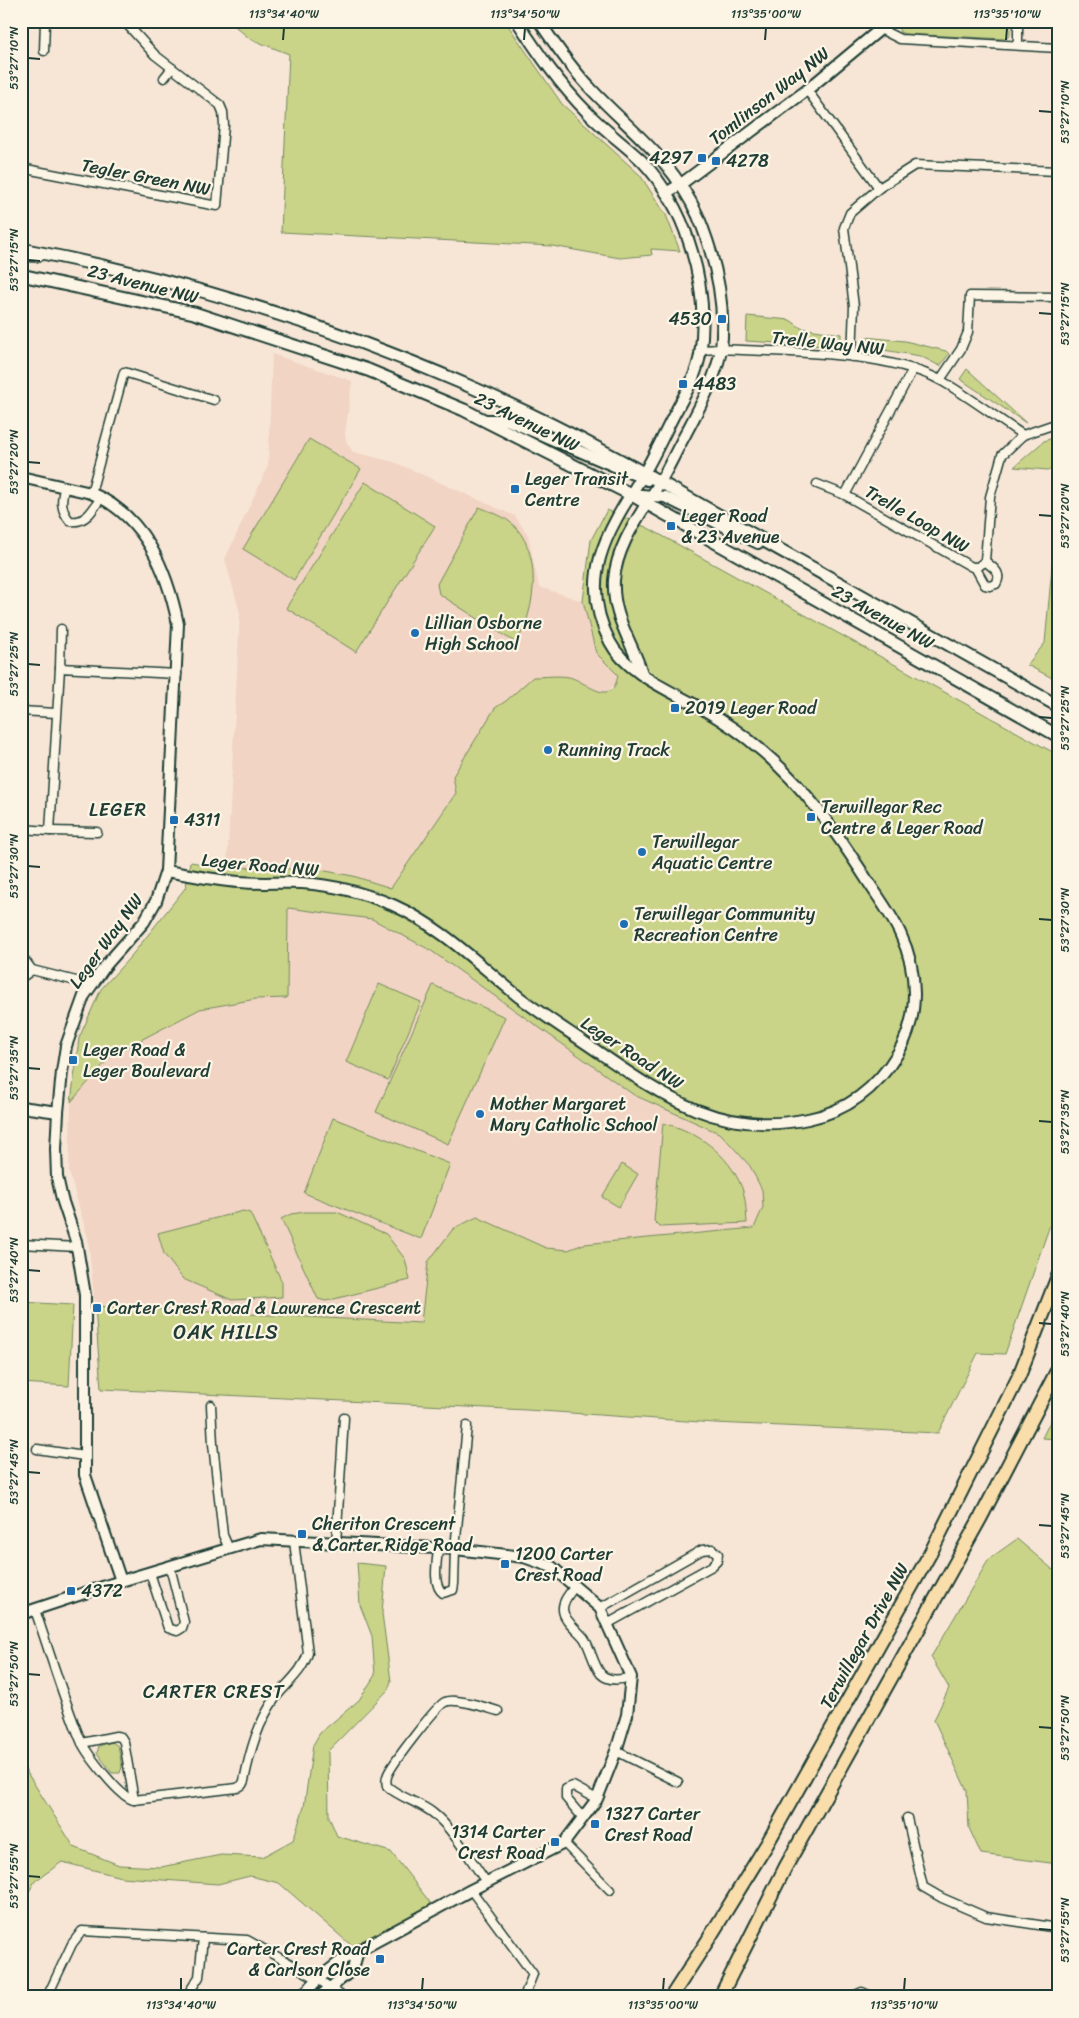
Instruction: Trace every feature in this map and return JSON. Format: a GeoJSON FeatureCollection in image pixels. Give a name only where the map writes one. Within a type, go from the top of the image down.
{"type":"FeatureCollection","features":[{"type":"Feature","properties":{"kind":"main road","name":"23 Avenue NW"},"geometry":{"type":"LineString","coordinates":[[21,249],[130,271],[244,302],[377,348],[472,386],[518,408],[643,476],[660,482],[1058,706]]}},
{"type":"Feature","properties":{"kind":"main road","name":"23 Avenue NW"},"geometry":{"type":"LineString","coordinates":[[21,274],[194,313],[281,340],[368,370],[484,420],[630,494],[649,499],[1058,736]]}},
{"type":"Feature","properties":{"kind":"main road","name":"Terwillegar Drive NW"},"geometry":{"type":"LineString","coordinates":[[671,1997],[767,1844],[931,1552],[1019,1376],[1058,1276]]}},
{"type":"Feature","properties":{"kind":"main road"},"geometry":{"type":"LineString","coordinates":[[720,1997],[785,1868],[981,1517],[1058,1369]]}},
{"type":"Feature","properties":{"kind":"street"},"geometry":{"type":"LineString","coordinates":[[44,51],[46,21]]}},
{"type":"Feature","properties":{"kind":"street","name":"Tegler Green NW"},"geometry":{"type":"LineString","coordinates":[[21,168],[217,206],[224,125],[223,112],[220,105],[155,55],[124,21]]}},
{"type":"Feature","properties":{"kind":"street","name":"Leger Road NW"},"geometry":{"type":"LineString","coordinates":[[166,871],[242,883],[298,883],[336,888],[368,896],[398,908],[426,922],[452,939],[521,998],[628,1073],[666,1097],[696,1110],[730,1120],[766,1123],[801,1121],[836,1112],[877,1083],[903,1045],[910,1025],[914,1004],[914,977],[908,951],[897,926],[846,848],[800,788],[762,750],[722,721],[626,665],[608,638],[597,606],[596,582],[600,554],[606,535],[643,476],[691,385],[700,358],[702,310],[696,267],[688,237],[666,193],[645,165],[590,116],[568,91],[542,59],[517,21]]}},
{"type":"Feature","properties":{"kind":"street"},"geometry":{"type":"LineString","coordinates":[[539,21],[561,54],[591,89],[664,160],[681,184],[697,216],[715,265],[721,315],[721,349],[709,389],[619,556],[614,582],[618,614],[625,637],[638,658],[642,673]]}},
{"type":"Feature","properties":{"kind":"street","name":"Tomlinson Way NW"},"geometry":{"type":"LineString","coordinates":[[666,193],[681,184],[807,90],[890,21]]}},
{"type":"Feature","properties":{"kind":"street"},"geometry":{"type":"LineString","coordinates":[[1018,21],[1018,45]]}},
{"type":"Feature","properties":{"kind":"street"},"geometry":{"type":"LineString","coordinates":[[880,29],[900,39],[1058,48]]}},
{"type":"Feature","properties":{"kind":"street"},"geometry":{"type":"LineString","coordinates":[[164,78],[172,68]]}},
{"type":"Feature","properties":{"kind":"street"},"geometry":{"type":"LineString","coordinates":[[807,90],[879,188]]}},
{"type":"Feature","properties":{"kind":"street"},"geometry":{"type":"LineString","coordinates":[[852,356],[854,306],[844,228],[850,213],[879,188],[916,165],[1058,171]]}},
{"type":"Feature","properties":{"kind":"street"},"geometry":{"type":"LineString","coordinates":[[21,255],[67,258]]}},
{"type":"Feature","properties":{"kind":"street"},"geometry":{"type":"LineString","coordinates":[[940,380],[961,349],[968,332],[970,296],[1058,297]]}},
{"type":"Feature","properties":{"kind":"street","name":"Trelle Way NW"},"geometry":{"type":"LineString","coordinates":[[700,350],[721,349],[852,356],[913,369],[940,380],[1023,436]]}},
{"type":"Feature","properties":{"kind":"street","name":"Trelle Loop NW"},"geometry":{"type":"LineString","coordinates":[[845,495],[913,369]]}},
{"type":"Feature","properties":{"kind":"street"},"geometry":{"type":"LineString","coordinates":[[91,492],[124,372],[214,400]]}},
{"type":"Feature","properties":{"kind":"street"},"geometry":{"type":"LineString","coordinates":[[484,420],[507,420],[643,476]]}},
{"type":"Feature","properties":{"kind":"street"},"geometry":{"type":"LineString","coordinates":[[1023,436],[1058,423]]}},
{"type":"Feature","properties":{"kind":"street","name":"Trelle Loop NW"},"geometry":{"type":"LineString","coordinates":[[986,561],[990,497],[1002,455],[1023,436]]}},
{"type":"Feature","properties":{"kind":"street","name":"Leger Way NW"},"geometry":{"type":"LineString","coordinates":[[21,477],[91,492],[101,497],[129,518],[148,542],[162,567],[172,593],[178,624],[166,871],[156,901],[144,922],[106,965],[92,985],[77,1014],[66,1046],[58,1112],[56,1149],[58,1178],[62,1199],[77,1247],[85,1295],[85,1475],[121,1581]]}},
{"type":"Feature","properties":{"kind":"street","name":"Trelle Loop NW"},"geometry":{"type":"LineString","coordinates":[[817,484],[845,495],[975,567],[985,585],[990,586],[996,584],[999,579],[998,572],[986,561]]}},
{"type":"Feature","properties":{"kind":"street"},"geometry":{"type":"LineString","coordinates":[[65,486],[61,499],[65,516],[70,521],[82,520],[90,513],[101,497]]}},
{"type":"Feature","properties":{"kind":"street"},"geometry":{"type":"LineString","coordinates":[[649,499],[665,497],[758,543],[812,567]]}},
{"type":"Feature","properties":{"kind":"street","name":"Trelle Loop NW"},"geometry":{"type":"LineString","coordinates":[[975,567],[986,561]]}},
{"type":"Feature","properties":{"kind":"street"},"geometry":{"type":"LineString","coordinates":[[50,831],[61,630]]}},
{"type":"Feature","properties":{"kind":"street"},"geometry":{"type":"LineString","coordinates":[[60,668],[177,674]]}},
{"type":"Feature","properties":{"kind":"street"},"geometry":{"type":"LineString","coordinates":[[21,711],[56,713]]}},
{"type":"Feature","properties":{"kind":"street"},"geometry":{"type":"LineString","coordinates":[[21,829],[97,832]]}},
{"type":"Feature","properties":{"kind":"street"},"geometry":{"type":"LineString","coordinates":[[21,955],[32,970],[92,985]]}},
{"type":"Feature","properties":{"kind":"street"},"geometry":{"type":"LineString","coordinates":[[21,978],[32,970]]}},
{"type":"Feature","properties":{"kind":"street"},"geometry":{"type":"LineString","coordinates":[[21,1107],[58,1112]]}},
{"type":"Feature","properties":{"kind":"street"},"geometry":{"type":"LineString","coordinates":[[21,1244],[77,1247]]}},
{"type":"Feature","properties":{"kind":"street"},"geometry":{"type":"LineString","coordinates":[[211,1405],[223,1535],[228,1549]]}},
{"type":"Feature","properties":{"kind":"street"},"geometry":{"type":"LineString","coordinates":[[336,1544],[344,1418]]}},
{"type":"Feature","properties":{"kind":"street"},"geometry":{"type":"LineString","coordinates":[[438,1549],[437,1583],[439,1590],[443,1593],[452,1590],[454,1584],[455,1549],[467,1426]]}},
{"type":"Feature","properties":{"kind":"street"},"geometry":{"type":"LineString","coordinates":[[37,1449],[84,1456]]}},
{"type":"Feature","properties":{"kind":"street"},"geometry":{"type":"LineString","coordinates":[[21,1614],[121,1581],[261,1539],[455,1549],[524,1557],[552,1567],[600,1608],[631,1677],[627,1715],[616,1751],[597,1800],[564,1844],[471,1890],[358,1951],[318,1979],[301,1997]]}},
{"type":"Feature","properties":{"kind":"street"},"geometry":{"type":"LineString","coordinates":[[35,1610],[82,1743],[110,1781],[127,1798],[134,1800],[238,1788],[242,1785],[254,1739],[263,1719],[276,1698],[305,1663],[308,1653],[294,1541]]}},
{"type":"Feature","properties":{"kind":"street"},"geometry":{"type":"LineString","coordinates":[[600,1608],[702,1550],[712,1549],[718,1554],[717,1561],[712,1566],[607,1624]]}},
{"type":"Feature","properties":{"kind":"street"},"geometry":{"type":"LineString","coordinates":[[150,1573],[168,1628],[177,1631],[182,1628],[184,1622],[170,1567]]}},
{"type":"Feature","properties":{"kind":"street"},"geometry":{"type":"LineString","coordinates":[[574,1586],[562,1608],[564,1615],[586,1642],[602,1674],[611,1680],[622,1680],[631,1677]]}},
{"type":"Feature","properties":{"kind":"street"},"geometry":{"type":"LineString","coordinates":[[486,1883],[441,1820],[420,1805],[392,1790],[387,1786],[386,1780],[392,1768],[446,1702],[453,1700],[498,1711]]}},
{"type":"Feature","properties":{"kind":"street"},"geometry":{"type":"LineString","coordinates":[[82,1743],[116,1736],[121,1737],[124,1742],[134,1800]]}},
{"type":"Feature","properties":{"kind":"street"},"geometry":{"type":"LineString","coordinates":[[616,1751],[678,1782]]}},
{"type":"Feature","properties":{"kind":"street"},"geometry":{"type":"LineString","coordinates":[[583,1818],[566,1798],[566,1789],[572,1786],[597,1800]]}},
{"type":"Feature","properties":{"kind":"street"},"geometry":{"type":"LineString","coordinates":[[907,1818],[923,1887],[942,1898],[986,1917],[1058,1928]]}},
{"type":"Feature","properties":{"kind":"street"},"geometry":{"type":"LineString","coordinates":[[564,1844],[610,1890]]}},
{"type":"Feature","properties":{"kind":"street"},"geometry":{"type":"LineString","coordinates":[[471,1890],[533,1974],[524,1997]]}},
{"type":"Feature","properties":{"kind":"street"},"geometry":{"type":"LineString","coordinates":[[46,1997],[72,1944],[82,1932],[247,1940],[318,1979],[343,1997]]}},
{"type":"Feature","properties":{"kind":"street"},"geometry":{"type":"LineString","coordinates":[[186,1997],[199,1977],[203,1938]]}},
{"type":"Feature","properties":{"kind":"street"},"geometry":{"type":"LineString","coordinates":[[319,1997],[353,1969],[358,1951]]}},
{"type":"Feature","properties":{"kind":"street"},"geometry":{"type":"LineString","coordinates":[[851,1997],[862,1992],[874,1997]]}},
{"type":"Feature","properties":{"kind":"shaded area","name":"Lillian Osborne High School"},"geometry":{"type":"Polygon","coordinates":[[[272,354],[352,381],[345,435],[347,443],[353,452],[394,462],[515,516],[528,535],[539,587],[583,601],[596,653],[618,675],[617,682],[607,692],[598,692],[569,677],[506,701],[495,708],[456,793],[391,888],[353,876],[320,870],[227,867],[240,613],[225,559],[268,466],[272,354]]]}},
{"type":"Feature","properties":{"kind":"shaded area","name":"Mother Margaret Mary Catholic School"},"geometry":{"type":"Polygon","coordinates":[[[288,908],[372,919],[430,950],[634,1095],[721,1134],[750,1166],[762,1190],[763,1207],[754,1228],[584,1244],[568,1250],[546,1248],[476,1217],[428,1262],[421,1323],[95,1306],[88,1238],[69,1172],[71,1102],[112,1055],[200,1009],[256,999],[287,998],[288,908]]]}},
{"type":"Feature","properties":{"kind":"green space"},"geometry":{"type":"Polygon","coordinates":[[[229,21],[505,21],[562,104],[640,175],[666,215],[680,251],[651,249],[652,255],[620,258],[552,246],[281,232],[289,54],[250,39],[229,21]]]}},
{"type":"Feature","properties":{"kind":"green space"},"geometry":{"type":"Polygon","coordinates":[[[900,21],[1010,21],[1010,35],[1006,39],[905,34],[900,32],[897,24],[900,21]]]}},
{"type":"Feature","properties":{"kind":"green space"},"geometry":{"type":"Polygon","coordinates":[[[747,316],[790,320],[801,328],[841,334],[841,347],[746,341],[747,316]]]}},
{"type":"Feature","properties":{"kind":"green space"},"geometry":{"type":"Polygon","coordinates":[[[865,337],[905,341],[946,351],[949,354],[940,366],[920,356],[865,347],[865,337]]]}},
{"type":"Feature","properties":{"kind":"green space"},"geometry":{"type":"Polygon","coordinates":[[[967,369],[1026,423],[960,379],[967,369]]]}},
{"type":"Feature","properties":{"kind":"green space"},"geometry":{"type":"Polygon","coordinates":[[[1058,436],[1058,471],[1014,467],[1044,441],[1058,436]]]}},
{"type":"Feature","properties":{"kind":"green space"},"geometry":{"type":"Polygon","coordinates":[[[309,439],[361,469],[294,580],[243,549],[309,439]]]}},
{"type":"Feature","properties":{"kind":"green space"},"geometry":{"type":"Polygon","coordinates":[[[365,482],[435,526],[356,652],[286,608],[365,482]]]}},
{"type":"Feature","properties":{"kind":"green space"},"geometry":{"type":"Polygon","coordinates":[[[1058,502],[1058,681],[1027,665],[1045,643],[1058,502]]]}},
{"type":"Feature","properties":{"kind":"green space"},"geometry":{"type":"Polygon","coordinates":[[[479,507],[499,515],[510,522],[521,534],[528,548],[532,563],[532,597],[529,614],[516,643],[439,594],[437,584],[479,507]]]}},
{"type":"Feature","properties":{"kind":"green space"},"geometry":{"type":"Polygon","coordinates":[[[607,510],[648,528],[1058,755],[1058,1188],[1051,1222],[1005,1354],[978,1353],[938,1433],[715,1423],[527,1410],[101,1389],[95,1306],[421,1323],[428,1262],[453,1229],[477,1217],[546,1248],[568,1250],[584,1244],[754,1228],[763,1207],[762,1190],[750,1166],[721,1134],[634,1095],[430,950],[372,919],[288,908],[287,998],[256,999],[200,1009],[112,1055],[71,1102],[79,1038],[101,989],[132,955],[186,887],[190,862],[227,867],[320,870],[353,876],[391,888],[456,793],[453,776],[495,708],[506,701],[533,677],[569,677],[598,691],[610,691],[615,685],[618,675],[596,653],[583,601],[591,540],[607,510]]]}},
{"type":"Feature","properties":{"kind":"green space"},"geometry":{"type":"Polygon","coordinates":[[[379,984],[421,1002],[388,1080],[346,1062],[379,984]]]}},
{"type":"Feature","properties":{"kind":"green space"},"geometry":{"type":"Polygon","coordinates":[[[433,985],[505,1017],[448,1144],[376,1112],[433,985]]]}},
{"type":"Feature","properties":{"kind":"green space"},"geometry":{"type":"Polygon","coordinates":[[[333,1118],[450,1164],[421,1239],[304,1193],[333,1118]]]}},
{"type":"Feature","properties":{"kind":"green space"},"geometry":{"type":"Polygon","coordinates":[[[663,1123],[700,1138],[729,1165],[742,1188],[746,1205],[747,1223],[660,1227],[654,1221],[663,1123]]]}},
{"type":"Feature","properties":{"kind":"green space"},"geometry":{"type":"Polygon","coordinates":[[[622,1164],[638,1174],[619,1207],[602,1197],[622,1164]]]}},
{"type":"Feature","properties":{"kind":"green space"},"geometry":{"type":"Polygon","coordinates":[[[243,1211],[250,1213],[282,1282],[282,1297],[232,1300],[183,1279],[164,1254],[158,1233],[243,1211]]]}},
{"type":"Feature","properties":{"kind":"green space"},"geometry":{"type":"Polygon","coordinates":[[[337,1212],[386,1234],[405,1259],[410,1280],[326,1301],[318,1299],[281,1219],[291,1214],[337,1212]]]}},
{"type":"Feature","properties":{"kind":"green space"},"geometry":{"type":"Polygon","coordinates":[[[21,1302],[73,1305],[69,1386],[21,1383],[21,1302]]]}},
{"type":"Feature","properties":{"kind":"green space"},"geometry":{"type":"Polygon","coordinates":[[[1058,1405],[1058,1439],[1042,1438],[1058,1405]]]}},
{"type":"Feature","properties":{"kind":"green space"},"geometry":{"type":"Polygon","coordinates":[[[1017,1539],[1058,1574],[1058,1864],[981,1854],[969,1828],[967,1791],[934,1720],[949,1688],[931,1657],[989,1559],[1017,1539]]]}},
{"type":"Feature","properties":{"kind":"green space"},"geometry":{"type":"Polygon","coordinates":[[[357,1563],[386,1566],[382,1613],[391,1681],[388,1690],[328,1751],[329,1817],[337,1836],[391,1852],[432,1905],[352,1946],[279,1883],[250,1876],[218,1884],[121,1877],[62,1862],[35,1881],[21,1906],[21,1763],[74,1847],[119,1865],[161,1867],[221,1855],[262,1857],[293,1840],[304,1807],[313,1745],[320,1733],[359,1700],[375,1675],[372,1636],[360,1605],[357,1563]]]}},
{"type":"Feature","properties":{"kind":"green space"},"geometry":{"type":"Polygon","coordinates":[[[112,1742],[118,1746],[122,1767],[120,1773],[112,1773],[97,1753],[99,1746],[112,1742]]]}},
{"type":"Feature","properties":{"kind":"place","name":"4297"},"geometry":{"type":"Point","coordinates":[702,158]}},
{"type":"Feature","properties":{"kind":"place","name":"4278"},"geometry":{"type":"Point","coordinates":[716,161]}},
{"type":"Feature","properties":{"kind":"place","name":"4530"},"geometry":{"type":"Point","coordinates":[722,319]}},
{"type":"Feature","properties":{"kind":"place","name":"4483"},"geometry":{"type":"Point","coordinates":[683,384]}},
{"type":"Feature","properties":{"kind":"place","name":"Leger Transit Centre"},"geometry":{"type":"Point","coordinates":[515,489]}},
{"type":"Feature","properties":{"kind":"place","name":"Leger Road & 23 Avenue"},"geometry":{"type":"Point","coordinates":[671,526]}},
{"type":"Feature","properties":{"kind":"place","name":"Lillian Osborne High School"},"geometry":{"type":"Point","coordinates":[415,633]}},
{"type":"Feature","properties":{"kind":"place","name":"2019 Leger Road"},"geometry":{"type":"Point","coordinates":[675,708]}},
{"type":"Feature","properties":{"kind":"place","name":"Running Track"},"geometry":{"type":"Point","coordinates":[548,750]}},
{"type":"Feature","properties":{"kind":"place","name":"Terwillegar Rec Centre & Leger Road"},"geometry":{"type":"Point","coordinates":[811,817]}},
{"type":"Feature","properties":{"kind":"place","name":"4311"},"geometry":{"type":"Point","coordinates":[174,820]}},
{"type":"Feature","properties":{"kind":"place","name":"Terwillegar Aquatic Centre"},"geometry":{"type":"Point","coordinates":[642,852]}},
{"type":"Feature","properties":{"kind":"place","name":"Terwillegar Community Recreation Centre"},"geometry":{"type":"Point","coordinates":[624,924]}},
{"type":"Feature","properties":{"kind":"place","name":"Leger Road & Leger Boulevard"},"geometry":{"type":"Point","coordinates":[73,1060]}},
{"type":"Feature","properties":{"kind":"place","name":"Mother Margaret Mary Catholic School"},"geometry":{"type":"Point","coordinates":[480,1114]}},
{"type":"Feature","properties":{"kind":"place","name":"Carter Crest Road & Lawrence Crescent"},"geometry":{"type":"Point","coordinates":[97,1308]}},
{"type":"Feature","properties":{"kind":"place","name":"Cheriton Crescent & Carter Ridge Road"},"geometry":{"type":"Point","coordinates":[302,1534]}},
{"type":"Feature","properties":{"kind":"place","name":"1200 Carter Crest Road"},"geometry":{"type":"Point","coordinates":[505,1564]}},
{"type":"Feature","properties":{"kind":"place","name":"4372"},"geometry":{"type":"Point","coordinates":[71,1591]}},
{"type":"Feature","properties":{"kind":"place","name":"1327 Carter Crest Road"},"geometry":{"type":"Point","coordinates":[595,1824]}},
{"type":"Feature","properties":{"kind":"place","name":"1314 Carter Crest Road"},"geometry":{"type":"Point","coordinates":[555,1842]}},
{"type":"Feature","properties":{"kind":"place","name":"Carter Crest Road & Carlson Close"},"geometry":{"type":"Point","coordinates":[380,1959]}},
{"type":"Feature","properties":{"kind":"district","name":"LEGER"},"geometry":{"type":"Point","coordinates":[118,809]}},
{"type":"Feature","properties":{"kind":"district","name":"OAK HILLS"},"geometry":{"type":"Point","coordinates":[226,1332]}},
{"type":"Feature","properties":{"kind":"district","name":"CARTER CREST"},"geometry":{"type":"Point","coordinates":[214,1691]}}]}
